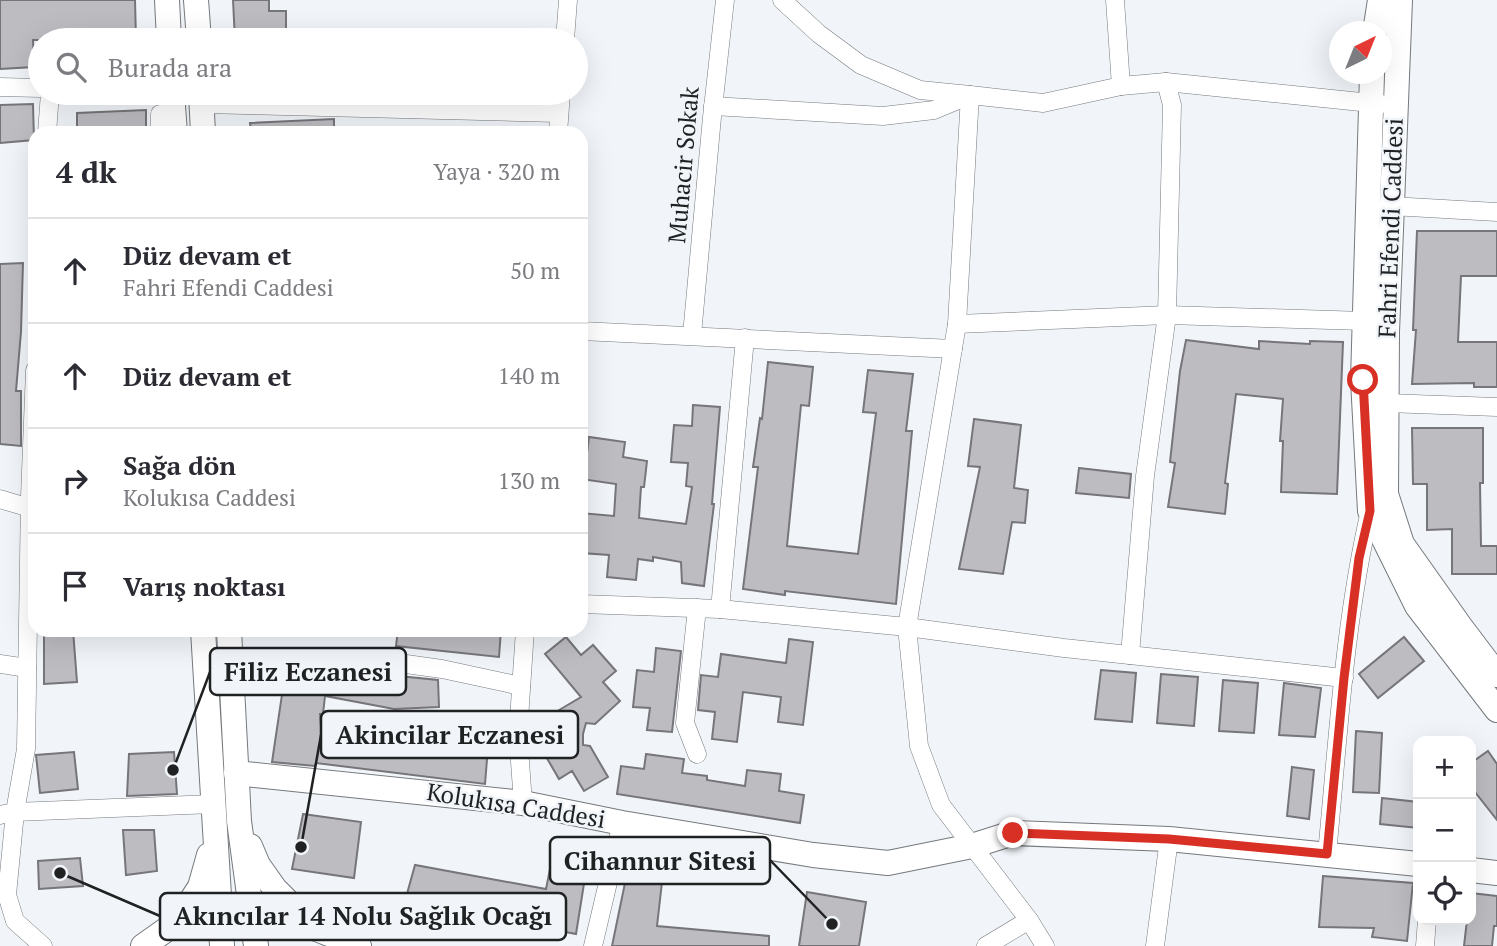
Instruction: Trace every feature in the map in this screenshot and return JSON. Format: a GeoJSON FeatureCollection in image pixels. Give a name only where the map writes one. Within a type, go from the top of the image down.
{"type":"FeatureCollection","features":[{"type":"Feature","properties":{"kind":"street"},"geometry":{"type":"LineString","coordinates":[[167,0],[168,28]]}},
{"type":"Feature","properties":{"kind":"street"},"geometry":{"type":"LineString","coordinates":[[196,0],[197,28]]}},
{"type":"Feature","properties":{"kind":"street"},"geometry":{"type":"LineString","coordinates":[[208,0],[209,28]]}},
{"type":"Feature","properties":{"kind":"street"},"geometry":{"type":"LineString","coordinates":[[566,28],[568,0]]}},
{"type":"Feature","properties":{"kind":"street","name":"Muhacir Sokak"},"geometry":{"type":"LineString","coordinates":[[692,335],[725,0]]}},
{"type":"Feature","properties":{"kind":"street"},"geometry":{"type":"LineString","coordinates":[[782,0],[819,33],[862,65],[920,90],[1043,103],[1121,86],[1166,82],[1395,106]]}},
{"type":"Feature","properties":{"kind":"street"},"geometry":{"type":"LineString","coordinates":[[1115,0],[1121,86]]}},
{"type":"Feature","properties":{"kind":"street"},"geometry":{"type":"LineString","coordinates":[[1377,21],[1380,0]]}},
{"type":"Feature","properties":{"kind":"street","name":"Fahri Efendi Caddesi"},"geometry":{"type":"LineString","coordinates":[[1401,0],[1391,206],[1386,494],[1402,544],[1497,675]]}},
{"type":"Feature","properties":{"kind":"street"},"geometry":{"type":"LineString","coordinates":[[1130,655],[1145,476],[1167,315],[1172,105],[1166,82]]}},
{"type":"Feature","properties":{"kind":"street","name":"Fahri Efendi Caddesi"},"geometry":{"type":"LineString","coordinates":[[1372,84],[1363,380],[1370,511],[1417,606],[1497,710]]}},
{"type":"Feature","properties":{"kind":"street"},"geometry":{"type":"LineString","coordinates":[[0,87],[28,88]]}},
{"type":"Feature","properties":{"kind":"street"},"geometry":{"type":"LineString","coordinates":[[713,106],[883,117],[934,110],[970,95]]}},
{"type":"Feature","properties":{"kind":"street"},"geometry":{"type":"LineString","coordinates":[[970,95],[957,324],[907,627],[919,746],[941,805],[1029,920],[1045,946]]}},
{"type":"Feature","properties":{"kind":"street"},"geometry":{"type":"LineString","coordinates":[[48,126],[49,105]]}},
{"type":"Feature","properties":{"kind":"street"},"geometry":{"type":"LineString","coordinates":[[167,124],[171,105]]}},
{"type":"Feature","properties":{"kind":"street"},"geometry":{"type":"LineString","coordinates":[[204,126],[205,105]]}},
{"type":"Feature","properties":{"kind":"street"},"geometry":{"type":"LineString","coordinates":[[207,105],[213,126]]}},
{"type":"Feature","properties":{"kind":"street"},"geometry":{"type":"LineString","coordinates":[[382,105],[559,113]]}},
{"type":"Feature","properties":{"kind":"street"},"geometry":{"type":"LineString","coordinates":[[558,126],[560,105]]}},
{"type":"Feature","properties":{"kind":"street"},"geometry":{"type":"LineString","coordinates":[[1391,206],[1497,212]]}},
{"type":"Feature","properties":{"kind":"street"},"geometry":{"type":"LineString","coordinates":[[957,324],[1167,315],[1365,321]]}},
{"type":"Feature","properties":{"kind":"street"},"geometry":{"type":"LineString","coordinates":[[588,331],[953,349]]}},
{"type":"Feature","properties":{"kind":"street"},"geometry":{"type":"LineString","coordinates":[[720,609],[745,338]]}},
{"type":"Feature","properties":{"kind":"street"},"geometry":{"type":"LineString","coordinates":[[1386,403],[1497,407]]}},
{"type":"Feature","properties":{"kind":"street"},"geometry":{"type":"LineString","coordinates":[[0,499],[28,507]]}},
{"type":"Feature","properties":{"kind":"street"},"geometry":{"type":"LineString","coordinates":[[1327,854],[1359,558],[1370,511]]}},
{"type":"Feature","properties":{"kind":"street"},"geometry":{"type":"LineString","coordinates":[[588,604],[720,609],[907,627],[1344,678]]}},
{"type":"Feature","properties":{"kind":"street"},"geometry":{"type":"LineString","coordinates":[[697,608],[685,723],[697,754]]}},
{"type":"Feature","properties":{"kind":"street"},"geometry":{"type":"LineString","coordinates":[[28,615],[26,749],[8,813],[7,895],[15,921],[43,946]]}},
{"type":"Feature","properties":{"kind":"street"},"geometry":{"type":"LineString","coordinates":[[203,637],[222,946]]}},
{"type":"Feature","properties":{"kind":"street"},"geometry":{"type":"LineString","coordinates":[[229,637],[239,821],[256,946]]}},
{"type":"Feature","properties":{"kind":"street"},"geometry":{"type":"LineString","coordinates":[[523,803],[518,734],[524,637]]}},
{"type":"Feature","properties":{"kind":"street"},"geometry":{"type":"LineString","coordinates":[[230,658],[370,659],[442,669],[521,686]]}},
{"type":"Feature","properties":{"kind":"street"},"geometry":{"type":"LineString","coordinates":[[0,664],[27,668]]}},
{"type":"Feature","properties":{"kind":"street","name":"Kolukısa Caddesi"},"geometry":{"type":"LineString","coordinates":[[236,774],[523,803],[622,823],[813,855],[888,863],[972,846],[1013,833],[1169,839],[1413,863]]}},
{"type":"Feature","properties":{"kind":"street"},"geometry":{"type":"LineString","coordinates":[[8,813],[212,804]]}},
{"type":"Feature","properties":{"kind":"street"},"geometry":{"type":"LineString","coordinates":[[239,821],[258,865],[275,889],[319,930],[359,946]]}},
{"type":"Feature","properties":{"kind":"street"},"geometry":{"type":"LineString","coordinates":[[593,946],[622,823]]}},
{"type":"Feature","properties":{"kind":"street"},"geometry":{"type":"LineString","coordinates":[[143,946],[177,922],[200,887],[214,834]]}},
{"type":"Feature","properties":{"kind":"street"},"geometry":{"type":"LineString","coordinates":[[1155,946],[1169,839]]}},
{"type":"Feature","properties":{"kind":"street"},"geometry":{"type":"LineString","coordinates":[[1476,871],[1497,873]]}},
{"type":"Feature","properties":{"kind":"street"},"geometry":{"type":"LineString","coordinates":[[986,946],[1029,920]]}},
{"type":"Feature","properties":{"kind":"street"},"geometry":{"type":"LineString","coordinates":[[1425,946],[1427,925]]}},
{"type":"Feature","properties":{"kind":"building"},"geometry":{"type":"Polygon","coordinates":[[[0,0],[135,0],[136,28],[28,28],[28,67],[0,69],[0,0]]]}},
{"type":"Feature","properties":{"kind":"building"},"geometry":{"type":"Polygon","coordinates":[[[233,0],[269,0],[269,11],[286,11],[286,28],[234,28],[233,0]]]}},
{"type":"Feature","properties":{"kind":"building"},"geometry":{"type":"Polygon","coordinates":[[[0,105],[33,105],[34,126],[28,126],[28,141],[0,143],[0,105]]]}},
{"type":"Feature","properties":{"kind":"building"},"geometry":{"type":"Polygon","coordinates":[[[146,110],[146,126],[77,126],[77,113],[146,110]]]}},
{"type":"Feature","properties":{"kind":"building"},"geometry":{"type":"Polygon","coordinates":[[[334,119],[334,126],[250,126],[250,123],[334,119]]]}},
{"type":"Feature","properties":{"kind":"building"},"geometry":{"type":"Polygon","coordinates":[[[1417,231],[1497,231],[1497,276],[1461,276],[1458,342],[1497,342],[1497,387],[1474,387],[1474,383],[1412,384],[1416,330],[1413,330],[1417,231]]]}},
{"type":"Feature","properties":{"kind":"building"},"geometry":{"type":"Polygon","coordinates":[[[23,263],[16,391],[21,391],[21,446],[0,444],[0,264],[23,263]]]}},
{"type":"Feature","properties":{"kind":"building"},"geometry":{"type":"Polygon","coordinates":[[[1186,340],[1259,349],[1259,341],[1310,344],[1310,341],[1343,342],[1337,494],[1281,492],[1283,399],[1236,394],[1225,483],[1228,484],[1225,514],[1168,507],[1175,463],[1170,462],[1186,340]]]}},
{"type":"Feature","properties":{"kind":"building"},"geometry":{"type":"Polygon","coordinates":[[[768,362],[813,367],[809,406],[801,405],[787,546],[858,554],[876,413],[863,412],[868,370],[913,374],[906,431],[912,431],[896,604],[785,591],[785,595],[743,589],[758,467],[753,467],[760,418],[762,419],[768,362]]]}},
{"type":"Feature","properties":{"kind":"building"},"geometry":{"type":"Polygon","coordinates":[[[693,405],[720,407],[714,504],[704,586],[682,583],[681,562],[653,557],[653,561],[638,559],[636,580],[607,577],[609,555],[588,554],[588,514],[614,516],[616,484],[588,480],[589,437],[625,442],[623,457],[647,461],[644,487],[641,487],[639,518],[686,524],[692,487],[686,486],[688,463],[671,462],[674,425],[692,426],[693,405]]]}},
{"type":"Feature","properties":{"kind":"building"},"geometry":{"type":"Polygon","coordinates":[[[974,419],[1021,425],[1014,488],[1028,490],[1025,523],[1012,522],[1003,574],[959,569],[980,467],[968,466],[974,419]]]}},
{"type":"Feature","properties":{"kind":"building"},"geometry":{"type":"Polygon","coordinates":[[[1412,428],[1483,428],[1481,546],[1497,546],[1497,574],[1452,574],[1452,529],[1427,530],[1427,484],[1413,484],[1412,428]]]}},
{"type":"Feature","properties":{"kind":"building"},"geometry":{"type":"Polygon","coordinates":[[[1079,468],[1131,474],[1129,498],[1076,493],[1079,468]]]}},
{"type":"Feature","properties":{"kind":"building"},"geometry":{"type":"Polygon","coordinates":[[[44,637],[74,637],[77,682],[44,684],[44,637]]]}},
{"type":"Feature","properties":{"kind":"building"},"geometry":{"type":"Polygon","coordinates":[[[397,637],[500,637],[499,657],[396,646],[397,637]]]}},
{"type":"Feature","properties":{"kind":"building"},"geometry":{"type":"Polygon","coordinates":[[[566,637],[581,655],[593,645],[616,671],[603,682],[620,701],[595,724],[586,723],[583,745],[590,746],[608,777],[584,791],[572,771],[559,779],[541,748],[555,739],[544,719],[581,697],[545,654],[566,637]]]}},
{"type":"Feature","properties":{"kind":"building"},"geometry":{"type":"Polygon","coordinates":[[[1404,637],[1424,661],[1378,698],[1359,674],[1404,637]]]}},
{"type":"Feature","properties":{"kind":"building"},"geometry":{"type":"Polygon","coordinates":[[[789,639],[813,642],[803,725],[778,722],[781,697],[743,692],[737,742],[712,739],[715,712],[698,710],[701,675],[718,677],[721,654],[786,663],[789,639]]]}},
{"type":"Feature","properties":{"kind":"building"},"geometry":{"type":"Polygon","coordinates":[[[656,648],[681,651],[672,732],[647,730],[650,708],[633,707],[637,670],[654,672],[656,648]]]}},
{"type":"Feature","properties":{"kind":"building"},"geometry":{"type":"Polygon","coordinates":[[[351,670],[438,680],[439,707],[394,709],[325,696],[323,714],[320,714],[321,727],[395,738],[396,732],[435,737],[435,741],[488,747],[485,784],[316,763],[315,766],[272,762],[284,681],[348,686],[351,670]]]}},
{"type":"Feature","properties":{"kind":"building"},"geometry":{"type":"Polygon","coordinates":[[[1101,670],[1136,673],[1132,722],[1095,719],[1101,670]]]}},
{"type":"Feature","properties":{"kind":"building"},"geometry":{"type":"Polygon","coordinates":[[[1161,674],[1198,677],[1194,726],[1157,723],[1161,674]]]}},
{"type":"Feature","properties":{"kind":"building"},"geometry":{"type":"Polygon","coordinates":[[[1223,680],[1258,683],[1254,733],[1219,731],[1223,680]]]}},
{"type":"Feature","properties":{"kind":"building"},"geometry":{"type":"Polygon","coordinates":[[[1284,683],[1321,688],[1315,737],[1279,735],[1284,683]]]}},
{"type":"Feature","properties":{"kind":"building"},"geometry":{"type":"Polygon","coordinates":[[[1356,731],[1382,733],[1379,793],[1353,792],[1356,731]]]}},
{"type":"Feature","properties":{"kind":"building"},"geometry":{"type":"Polygon","coordinates":[[[1488,751],[1497,764],[1497,820],[1476,793],[1476,759],[1488,751]]]}},
{"type":"Feature","properties":{"kind":"building"},"geometry":{"type":"Polygon","coordinates":[[[74,752],[78,789],[40,793],[36,755],[74,752]]]}},
{"type":"Feature","properties":{"kind":"building"},"geometry":{"type":"Polygon","coordinates":[[[174,752],[177,794],[127,796],[129,754],[174,752]]]}},
{"type":"Feature","properties":{"kind":"building"},"geometry":{"type":"Polygon","coordinates":[[[646,754],[684,759],[682,773],[707,776],[707,780],[745,786],[747,770],[781,774],[779,791],[804,795],[800,823],[617,794],[621,766],[644,769],[646,754]]]}},
{"type":"Feature","properties":{"kind":"building"},"geometry":{"type":"Polygon","coordinates":[[[1292,767],[1314,770],[1309,819],[1287,816],[1292,767]]]}},
{"type":"Feature","properties":{"kind":"building"},"geometry":{"type":"Polygon","coordinates":[[[1382,798],[1413,801],[1413,827],[1380,824],[1382,798]]]}},
{"type":"Feature","properties":{"kind":"building"},"geometry":{"type":"Polygon","coordinates":[[[303,814],[361,822],[354,878],[292,869],[303,814]]]}},
{"type":"Feature","properties":{"kind":"building"},"geometry":{"type":"Polygon","coordinates":[[[123,830],[154,830],[157,871],[126,875],[123,830]]]}},
{"type":"Feature","properties":{"kind":"building"},"geometry":{"type":"Polygon","coordinates":[[[80,858],[83,886],[39,889],[38,861],[80,858]]]}},
{"type":"Feature","properties":{"kind":"building"},"geometry":{"type":"Polygon","coordinates":[[[551,864],[586,871],[576,934],[405,901],[415,865],[546,889],[551,864]]]}},
{"type":"Feature","properties":{"kind":"building"},"geometry":{"type":"Polygon","coordinates":[[[1323,876],[1413,883],[1407,941],[1372,937],[1374,928],[1319,927],[1323,876]]]}},
{"type":"Feature","properties":{"kind":"building"},"geometry":{"type":"Polygon","coordinates":[[[626,878],[662,882],[657,926],[769,936],[769,946],[612,946],[626,878]]]}},
{"type":"Feature","properties":{"kind":"building"},"geometry":{"type":"Polygon","coordinates":[[[807,892],[866,902],[859,946],[799,946],[807,892]]]}},
{"type":"Feature","properties":{"kind":"building"},"geometry":{"type":"Polygon","coordinates":[[[1476,894],[1497,896],[1497,926],[1494,926],[1492,946],[1464,946],[1466,925],[1476,925],[1476,894]]]}},
{"type":"Feature","properties":{"kind":"place","name":"Filiz Eczanesi"},"geometry":{"type":"Point","coordinates":[173,770]}},
{"type":"Feature","properties":{"kind":"place","name":"Akincilar Eczanesi"},"geometry":{"type":"Point","coordinates":[301,847]}},
{"type":"Feature","properties":{"kind":"place","name":"Akıncılar 14 Nolu Sağlık Ocağı"},"geometry":{"type":"Point","coordinates":[60,873]}},
{"type":"Feature","properties":{"kind":"place","name":"Cihannur Sitesi"},"geometry":{"type":"Point","coordinates":[832,924]}},
{"type":"Feature","properties":{"kind":"route"},"geometry":{"type":"LineString","coordinates":[[1013,833],[1169,839],[1327,854],[1359,558],[1370,511],[1363,380]]}}]}
